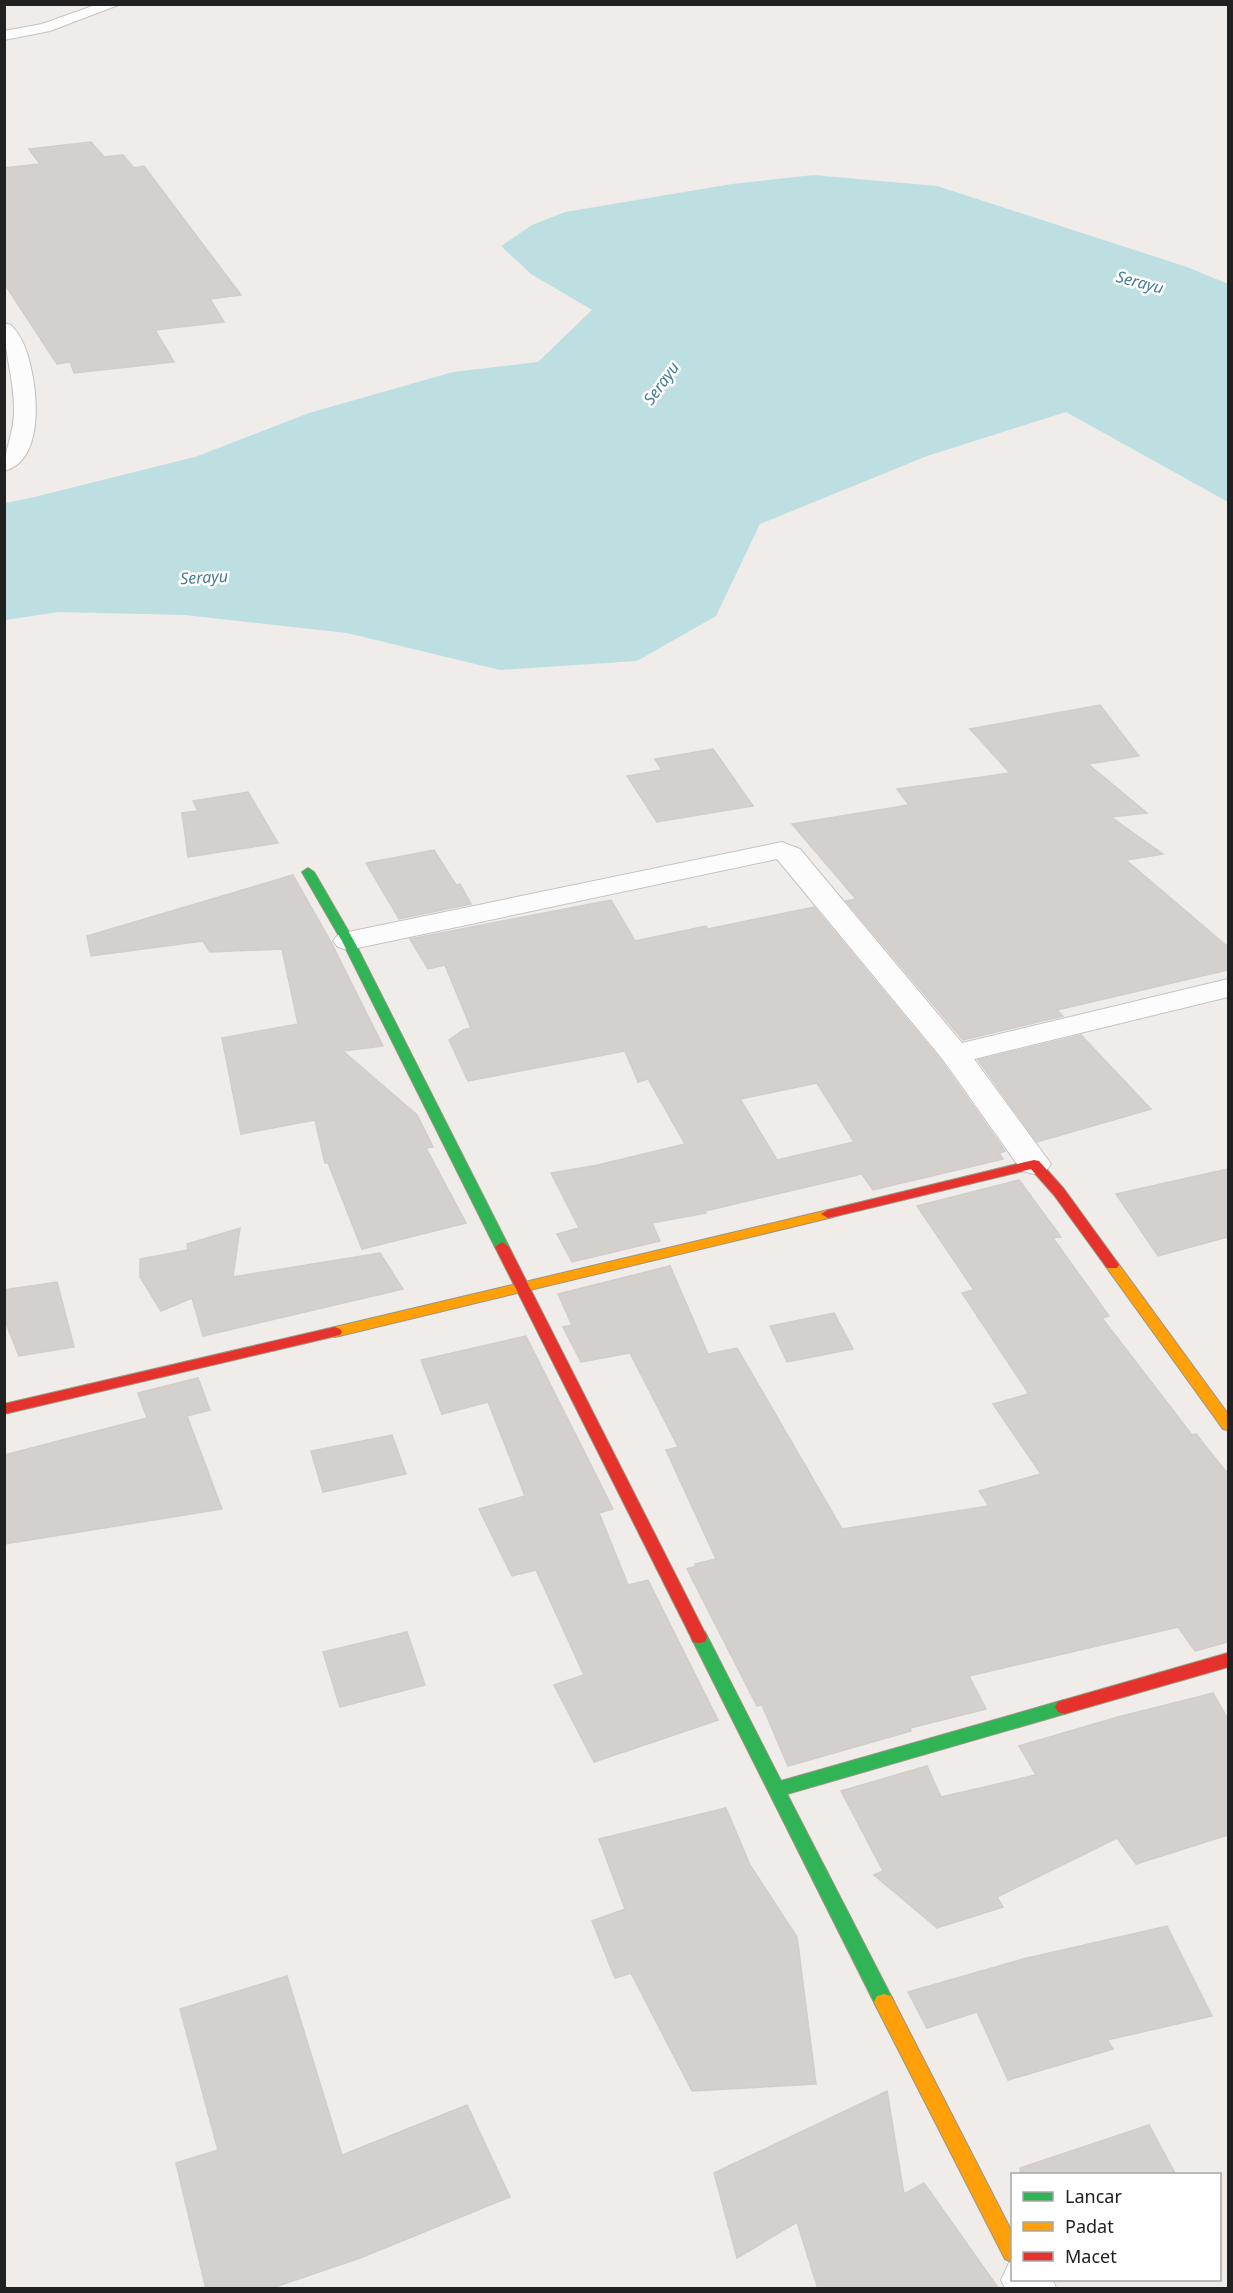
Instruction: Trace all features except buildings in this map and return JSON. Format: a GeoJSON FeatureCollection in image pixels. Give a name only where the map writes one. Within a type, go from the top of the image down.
{"type":"FeatureCollection","features":[{"type":"Feature","properties":{"kind":"street"},"geometry":{"type":"LineString","coordinates":[[4,36],[45,28],[114,4]]}},
{"type":"Feature","properties":{"kind":"street"},"geometry":{"type":"LineString","coordinates":[[4,329],[15,345],[25,401],[23,436],[19,451],[12,463],[4,465]]}},
{"type":"Feature","properties":{"kind":"street"},"geometry":{"type":"LineString","coordinates":[[348,941],[782,850],[790,855],[955,1054],[1034,1164],[1059,1192],[1228,1425]]}},
{"type":"Feature","properties":{"kind":"street"},"geometry":{"type":"LineString","coordinates":[[308,872],[348,941],[1011,2250]]}},
{"type":"Feature","properties":{"kind":"street"},"geometry":{"type":"LineString","coordinates":[[955,1054],[1228,988]]}},
{"type":"Feature","properties":{"kind":"street"},"geometry":{"type":"LineString","coordinates":[[4,1409],[524,1288],[1034,1164]]}},
{"type":"Feature","properties":{"kind":"street"},"geometry":{"type":"LineString","coordinates":[[776,1790],[1228,1660]]}},
{"type":"Feature","properties":{"kind":"water","name":"Serayu"},"geometry":{"type":"Polygon","coordinates":[[[813,175],[937,186],[1187,267],[1228,284],[1228,502],[1066,412],[927,456],[760,524],[716,616],[637,661],[500,670],[347,633],[185,615],[59,612],[5,620],[5,503],[195,457],[309,413],[453,372],[538,362],[592,310],[531,274],[501,246],[532,225],[565,212],[732,184],[813,175]]]}},
{"type":"Feature","properties":{"kind":"traffic: fast"},"geometry":{"type":"LineString","coordinates":[[308,872],[348,941],[502,1247]]}},
{"type":"Feature","properties":{"kind":"traffic: fast"},"geometry":{"type":"LineString","coordinates":[[699,1637],[884,2002]]}},
{"type":"Feature","properties":{"kind":"traffic: fast"},"geometry":{"type":"LineString","coordinates":[[776,1790],[1064,1707]]}},
{"type":"Feature","properties":{"kind":"traffic: slow"},"geometry":{"type":"LineString","coordinates":[[335,1332],[828,1214]]}},
{"type":"Feature","properties":{"kind":"traffic: slow"},"geometry":{"type":"LineString","coordinates":[[1112,1265],[1228,1425]]}},
{"type":"Feature","properties":{"kind":"traffic: slow"},"geometry":{"type":"LineString","coordinates":[[884,2002],[1011,2250]]}},
{"type":"Feature","properties":{"kind":"traffic: jam"},"geometry":{"type":"LineString","coordinates":[[828,1214],[1034,1164],[1059,1192],[1112,1265]]}},
{"type":"Feature","properties":{"kind":"traffic: jam"},"geometry":{"type":"LineString","coordinates":[[502,1247],[699,1637]]}},
{"type":"Feature","properties":{"kind":"traffic: jam"},"geometry":{"type":"LineString","coordinates":[[4,1409],[335,1332]]}},
{"type":"Feature","properties":{"kind":"traffic: jam"},"geometry":{"type":"LineString","coordinates":[[1064,1707],[1228,1660]]}}]}
